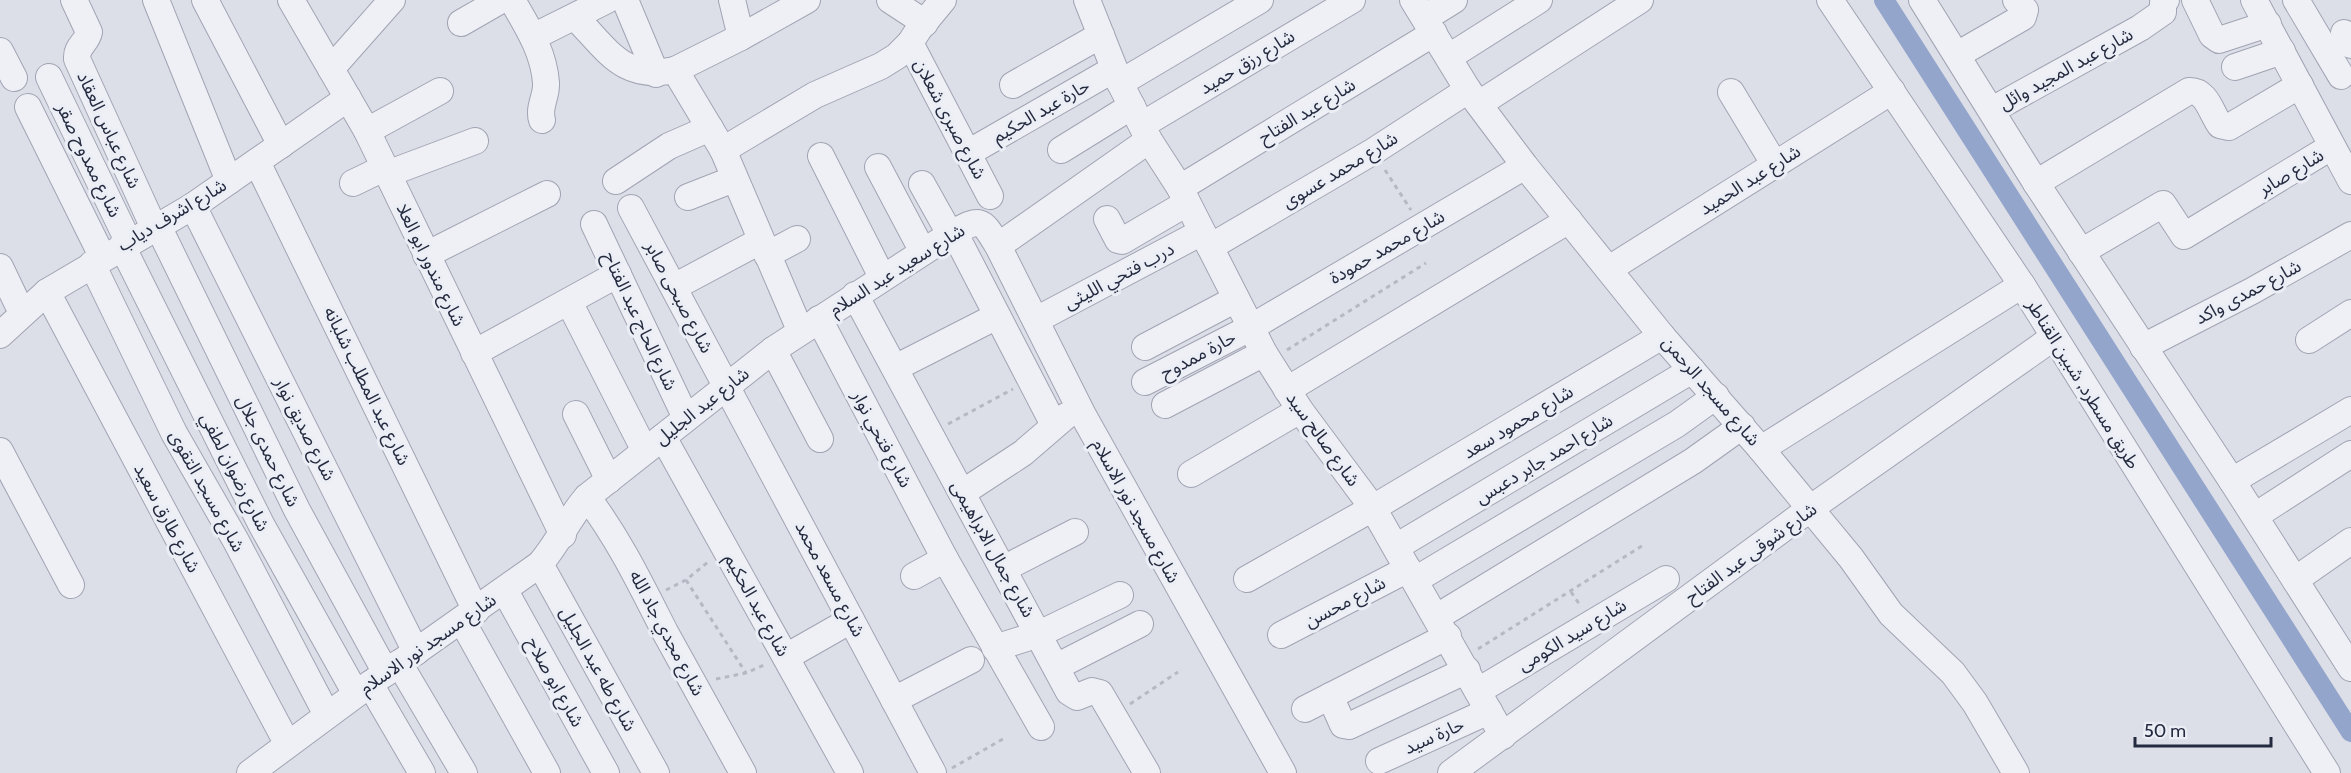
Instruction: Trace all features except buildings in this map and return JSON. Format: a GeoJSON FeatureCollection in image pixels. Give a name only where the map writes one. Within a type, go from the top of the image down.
{"type":"FeatureCollection","features":[{"type":"Feature","properties":{"kind":"street","name":"شارع عباس العقاد"},"geometry":{"type":"LineString","coordinates":[[74,0],[89,32],[88,37],[79,47],[77,59],[156,227]]}},
{"type":"Feature","properties":{"kind":"street"},"geometry":{"type":"LineString","coordinates":[[156,0],[229,181]]}},
{"type":"Feature","properties":{"kind":"street"},"geometry":{"type":"LineString","coordinates":[[205,0],[281,145]]}},
{"type":"Feature","properties":{"kind":"street","name":"شارع مندور ابو العلا"},"geometry":{"type":"LineString","coordinates":[[291,0],[367,131],[563,535]]}},
{"type":"Feature","properties":{"kind":"street"},"geometry":{"type":"LineString","coordinates":[[331,69],[392,0]]}},
{"type":"Feature","properties":{"kind":"street"},"geometry":{"type":"LineString","coordinates":[[460,23],[501,0]]}},
{"type":"Feature","properties":{"kind":"street"},"geometry":{"type":"LineString","coordinates":[[512,0],[533,37],[544,68],[546,86],[541,107],[542,120]]}},
{"type":"Feature","properties":{"kind":"street"},"geometry":{"type":"LineString","coordinates":[[533,37],[608,0]]}},
{"type":"Feature","properties":{"kind":"street"},"geometry":{"type":"LineString","coordinates":[[625,0],[666,72],[716,139],[764,248],[810,324]]}},
{"type":"Feature","properties":{"kind":"street"},"geometry":{"type":"LineString","coordinates":[[732,0],[741,37]]}},
{"type":"Feature","properties":{"kind":"street"},"geometry":{"type":"LineString","coordinates":[[575,17],[616,60],[629,68],[666,72],[741,37],[807,0]]}},
{"type":"Feature","properties":{"kind":"street"},"geometry":{"type":"LineString","coordinates":[[890,0],[917,33]]}},
{"type":"Feature","properties":{"kind":"street"},"geometry":{"type":"LineString","coordinates":[[616,181],[669,146],[716,139],[881,66],[897,56],[943,0]]}},
{"type":"Feature","properties":{"kind":"street","name":"شارع صالح سيد"},"geometry":{"type":"LineString","coordinates":[[1087,0],[1117,76],[1141,124],[1184,196],[1250,328],[1293,400],[1373,508],[1503,736]]}},
{"type":"Feature","properties":{"kind":"street","name":"حارة عبد الحكيم"},"geometry":{"type":"LineString","coordinates":[[968,153],[1260,0]]}},
{"type":"Feature","properties":{"kind":"street","name":"شارع رزق حميد"},"geometry":{"type":"LineString","coordinates":[[1141,124],[1352,0]]}},
{"type":"Feature","properties":{"kind":"street","name":"شارع عبد الفتاح"},"geometry":{"type":"LineString","coordinates":[[1107,219],[1118,240],[1122,241],[1424,17],[1454,0]]}},
{"type":"Feature","properties":{"kind":"street"},"geometry":{"type":"LineString","coordinates":[[1449,57],[1539,0]]}},
{"type":"Feature","properties":{"kind":"street","name":"شارع محمد عسوى"},"geometry":{"type":"LineString","coordinates":[[1206,240],[1474,97],[1640,0]]}},
{"type":"Feature","properties":{"kind":"street","name":"طريق مسطرد, شبين القناطر"},"geometry":{"type":"LineString","coordinates":[[1830,0],[2022,285],[2327,773]]}},
{"type":"Feature","properties":{"kind":"street"},"geometry":{"type":"LineString","coordinates":[[1922,0],[2036,183],[2232,481],[2351,668]]}},
{"type":"Feature","properties":{"kind":"street"},"geometry":{"type":"LineString","coordinates":[[1957,55],[2023,17],[2025,10],[2016,0]]}},
{"type":"Feature","properties":{"kind":"street","name":"شارع عبد المجيد وائل"},"geometry":{"type":"LineString","coordinates":[[1992,110],[2140,28],[2163,12],[2163,3],[2166,0]]}},
{"type":"Feature","properties":{"kind":"street"},"geometry":{"type":"LineString","coordinates":[[2195,0],[2212,35],[2219,40],[2268,24]]}},
{"type":"Feature","properties":{"kind":"street"},"geometry":{"type":"LineString","coordinates":[[2254,0],[2351,181]]}},
{"type":"Feature","properties":{"kind":"street"},"geometry":{"type":"LineString","coordinates":[[2036,183],[2180,96],[2195,91],[2205,99],[2220,125],[2229,127],[2302,88],[2346,74],[2296,0]]}},
{"type":"Feature","properties":{"kind":"street","name":"شارع مسجد الرحمن"},"geometry":{"type":"LineString","coordinates":[[1424,17],[1474,97],[1524,166],[1662,336],[1811,508],[1851,558],[1891,614],[1940,659],[1965,687],[2016,773]]}},
{"type":"Feature","properties":{"kind":"street","name":"شارع صبرى شعلان"},"geometry":{"type":"LineString","coordinates":[[917,33],[968,153],[990,196]]}},
{"type":"Feature","properties":{"kind":"street"},"geometry":{"type":"LineString","coordinates":[[1012,85],[1101,35]]}},
{"type":"Feature","properties":{"kind":"street"},"geometry":{"type":"LineString","coordinates":[[0,51],[14,78]]}},
{"type":"Feature","properties":{"kind":"street"},"geometry":{"type":"LineString","coordinates":[[2235,67],[2282,51]]}},
{"type":"Feature","properties":{"kind":"street","name":"شارع ممدوح صقر"},"geometry":{"type":"LineString","coordinates":[[49,77],[111,253]]}},
{"type":"Feature","properties":{"kind":"street"},"geometry":{"type":"LineString","coordinates":[[367,131],[440,91]]}},
{"type":"Feature","properties":{"kind":"street","name":"شارع عبد الحميد"},"geometry":{"type":"LineString","coordinates":[[1609,269],[1892,91]]}},
{"type":"Feature","properties":{"kind":"street"},"geometry":{"type":"LineString","coordinates":[[1731,92],[1775,165]]}},
{"type":"Feature","properties":{"kind":"street","name":"شارع اشرف دياب"},"geometry":{"type":"LineString","coordinates":[[0,335],[47,292],[194,206],[348,98]]}},
{"type":"Feature","properties":{"kind":"street"},"geometry":{"type":"LineString","coordinates":[[28,107],[111,253]]}},
{"type":"Feature","properties":{"kind":"street"},"geometry":{"type":"LineString","coordinates":[[1061,150],[1141,124]]}},
{"type":"Feature","properties":{"kind":"street"},"geometry":{"type":"LineString","coordinates":[[998,246],[1141,124]]}},
{"type":"Feature","properties":{"kind":"street"},"geometry":{"type":"LineString","coordinates":[[352,183],[475,141]]}},
{"type":"Feature","properties":{"kind":"street","name":"شارع صابر"},"geometry":{"type":"LineString","coordinates":[[2081,252],[2162,204],[2184,236],[2331,147]]}},
{"type":"Feature","properties":{"kind":"street"},"geometry":{"type":"LineString","coordinates":[[821,156],[882,277]]}},
{"type":"Feature","properties":{"kind":"street","name":"شارع عبد المطلب شلبانه"},"geometry":{"type":"LineString","coordinates":[[257,162],[469,616],[547,773]]}},
{"type":"Feature","properties":{"kind":"street","name":"شارع محمد حمودة"},"geometry":{"type":"LineString","coordinates":[[1250,328],[1524,166]]}},
{"type":"Feature","properties":{"kind":"street"},"geometry":{"type":"LineString","coordinates":[[878,167],[923,252]]}},
{"type":"Feature","properties":{"kind":"street"},"geometry":{"type":"LineString","coordinates":[[688,196],[735,179]]}},
{"type":"Feature","properties":{"kind":"street"},"geometry":{"type":"LineString","coordinates":[[922,184],[952,233],[1054,425]]}},
{"type":"Feature","properties":{"kind":"street"},"geometry":{"type":"LineString","coordinates":[[426,255],[547,194]]}},
{"type":"Feature","properties":{"kind":"street","name":"شارع صديق نوار"},"geometry":{"type":"LineString","coordinates":[[194,206],[386,673]]}},
{"type":"Feature","properties":{"kind":"street","name":"شارع صبحى صابر"},"geometry":{"type":"LineString","coordinates":[[631,207],[727,386]]}},
{"type":"Feature","properties":{"kind":"street"},"geometry":{"type":"LineString","coordinates":[[1191,474],[1293,400],[1569,220]]}},
{"type":"Feature","properties":{"kind":"street","name":"شارع سعيد عبد السلام"},"geometry":{"type":"LineString","coordinates":[[810,324],[952,233],[973,222],[979,221],[987,228],[998,246]]}},
{"type":"Feature","properties":{"kind":"street","name":"شارع الحاج عبد الفتاح"},"geometry":{"type":"LineString","coordinates":[[594,224],[686,418]]}},
{"type":"Feature","properties":{"kind":"street","name":"شارع حمدى جلال"},"geometry":{"type":"LineString","coordinates":[[156,227],[297,510],[386,673]]}},
{"type":"Feature","properties":{"kind":"street","name":"شارع حمدى واكد"},"geometry":{"type":"LineString","coordinates":[[2144,347],[2252,291],[2351,235]]}},
{"type":"Feature","properties":{"kind":"street"},"geometry":{"type":"LineString","coordinates":[[674,288],[764,248],[797,239]]}},
{"type":"Feature","properties":{"kind":"street","name":"درب فتحي الليثى"},"geometry":{"type":"LineString","coordinates":[[1036,320],[1206,240]]}},
{"type":"Feature","properties":{"kind":"street","name":"شارع مسجد نور الاسلام"},"geometry":{"type":"LineString","coordinates":[[998,246],[1083,415],[1282,773]]}},
{"type":"Feature","properties":{"kind":"street","name":"شارع رضوان لطفي"},"geometry":{"type":"LineString","coordinates":[[111,253],[261,524],[386,673]]}},
{"type":"Feature","properties":{"kind":"street","name":"شارع مسجد التقوى"},"geometry":{"type":"LineString","coordinates":[[111,253],[174,433],[236,541],[327,715]]}},
{"type":"Feature","properties":{"kind":"street"},"geometry":{"type":"LineString","coordinates":[[0,267],[22,313]]}},
{"type":"Feature","properties":{"kind":"street"},"geometry":{"type":"LineString","coordinates":[[474,353],[618,274]]}},
{"type":"Feature","properties":{"kind":"street"},"geometry":{"type":"LineString","coordinates":[[1761,449],[2022,285]]}},
{"type":"Feature","properties":{"kind":"street","name":"شارع طارق سعيد"},"geometry":{"type":"LineString","coordinates":[[47,292],[287,743]]}},
{"type":"Feature","properties":{"kind":"street","name":"شارع جمال الابراهيمى"},"geometry":{"type":"LineString","coordinates":[[855,295],[1069,692],[1077,697],[1096,691],[1100,693],[1147,773]]}},
{"type":"Feature","properties":{"kind":"street"},"geometry":{"type":"LineString","coordinates":[[1145,347],[1236,299]]}},
{"type":"Feature","properties":{"kind":"street","name":"شارع عبد الحكيم"},"geometry":{"type":"LineString","coordinates":[[568,302],[654,444],[726,548],[850,773]]}},
{"type":"Feature","properties":{"kind":"street"},"geometry":{"type":"LineString","coordinates":[[2309,340],[2351,314]]}},
{"type":"Feature","properties":{"kind":"street"},"geometry":{"type":"LineString","coordinates":[[895,368],[997,316]]}},
{"type":"Feature","properties":{"kind":"street","name":"شارع عبد الجليل"},"geometry":{"type":"LineString","coordinates":[[587,496],[773,350],[810,324]]}},
{"type":"Feature","properties":{"kind":"street","name":"شارع فتحي نوار"},"geometry":{"type":"LineString","coordinates":[[810,324],[1041,728]]}},
{"type":"Feature","properties":{"kind":"street","name":"حارة ممدوح"},"geometry":{"type":"LineString","coordinates":[[1145,382],[1250,328]]}},
{"type":"Feature","properties":{"kind":"street","name":"شارع محمود سعد"},"geometry":{"type":"LineString","coordinates":[[1247,579],[1373,508],[1662,336]]}},
{"type":"Feature","properties":{"kind":"street","name":"شارع شوقى عبد الفتاح"},"geometry":{"type":"LineString","coordinates":[[1451,773],[1811,508],[2054,337]]}},
{"type":"Feature","properties":{"kind":"street"},"geometry":{"type":"LineString","coordinates":[[773,350],[820,439]]}},
{"type":"Feature","properties":{"kind":"street"},"geometry":{"type":"LineString","coordinates":[[1165,405],[1267,357]]}},
{"type":"Feature","properties":{"kind":"street","name":"شارع احمد جابر دعبس"},"geometry":{"type":"LineString","coordinates":[[1406,565],[1692,370]]}},
{"type":"Feature","properties":{"kind":"street","name":"شارع مسعد محمد"},"geometry":{"type":"LineString","coordinates":[[727,386],[933,773]]}},
{"type":"Feature","properties":{"kind":"street"},"geometry":{"type":"LineString","coordinates":[[1406,565],[1677,424],[1716,396]]}},
{"type":"Feature","properties":{"kind":"street"},"geometry":{"type":"LineString","coordinates":[[2232,481],[2351,410]]}},
{"type":"Feature","properties":{"kind":"street"},"geometry":{"type":"LineString","coordinates":[[962,493],[1016,458],[1071,412],[1083,415]]}},
{"type":"Feature","properties":{"kind":"street"},"geometry":{"type":"LineString","coordinates":[[576,414],[609,480]]}},
{"type":"Feature","properties":{"kind":"street"},"geometry":{"type":"LineString","coordinates":[[1305,709],[1442,627],[1742,426]]}},
{"type":"Feature","properties":{"kind":"street"},"geometry":{"type":"LineString","coordinates":[[0,451],[72,585]]}},
{"type":"Feature","properties":{"kind":"street"},"geometry":{"type":"LineString","coordinates":[[2254,516],[2351,454]]}},
{"type":"Feature","properties":{"kind":"street","name":"شارع مسجد نور الاسلام"},"geometry":{"type":"LineString","coordinates":[[250,773],[287,743],[505,591],[540,564],[563,535],[587,496]]}},
{"type":"Feature","properties":{"kind":"street","name":"شارع مجدي جاد الله"},"geometry":{"type":"LineString","coordinates":[[587,496],[605,520],[633,568],[742,773]]}},
{"type":"Feature","properties":{"kind":"street"},"geometry":{"type":"LineString","coordinates":[[236,541],[261,524],[297,510]]}},
{"type":"Feature","properties":{"kind":"street"},"geometry":{"type":"LineString","coordinates":[[1002,569],[1075,532]]}},
{"type":"Feature","properties":{"kind":"street"},"geometry":{"type":"LineString","coordinates":[[2295,580],[2351,541]]}},
{"type":"Feature","properties":{"kind":"street"},"geometry":{"type":"LineString","coordinates":[[914,576],[945,559]]}},
{"type":"Feature","properties":{"kind":"street","name":"شارع طه عبد الجليل"},"geometry":{"type":"LineString","coordinates":[[540,564],[656,773]]}},
{"type":"Feature","properties":{"kind":"street","name":"شارع محسن"},"geometry":{"type":"LineString","coordinates":[[1281,635],[1406,565]]}},
{"type":"Feature","properties":{"kind":"street","name":"شارع سيد الكومى"},"geometry":{"type":"LineString","coordinates":[[1474,683],[1666,579]]}},
{"type":"Feature","properties":{"kind":"street","name":"شارع ابو صلاح"},"geometry":{"type":"LineString","coordinates":[[505,591],[606,773]]}},
{"type":"Feature","properties":{"kind":"street"},"geometry":{"type":"LineString","coordinates":[[995,648],[1039,634],[1120,595]]}},
{"type":"Feature","properties":{"kind":"street"},"geometry":{"type":"LineString","coordinates":[[786,657],[851,620]]}},
{"type":"Feature","properties":{"kind":"street"},"geometry":{"type":"LineString","coordinates":[[1056,667],[1140,624]]}},
{"type":"Feature","properties":{"kind":"street"},"geometry":{"type":"LineString","coordinates":[[894,700],[972,660]]}},
{"type":"Feature","properties":{"kind":"street"},"geometry":{"type":"LineString","coordinates":[[386,673],[422,773]]}},
{"type":"Feature","properties":{"kind":"street"},"geometry":{"type":"LineString","coordinates":[[386,673],[464,773]]}},
{"type":"Feature","properties":{"kind":"street"},"geometry":{"type":"LineString","coordinates":[[1330,696],[1343,724],[1348,726],[1474,683]]}},
{"type":"Feature","properties":{"kind":"street","name":"حارة سيد"},"geometry":{"type":"LineString","coordinates":[[1379,761],[1474,683]]}},
{"type":"Feature","properties":{"kind":"path"},"geometry":{"type":"LineString","coordinates":[[1374,151],[1421,227]]}},
{"type":"Feature","properties":{"kind":"path"},"geometry":{"type":"LineString","coordinates":[[1267,357],[1426,263]]}},
{"type":"Feature","properties":{"kind":"path"},"geometry":{"type":"LineString","coordinates":[[930,434],[1031,380]]}},
{"type":"Feature","properties":{"kind":"path"},"geometry":{"type":"LineString","coordinates":[[1474,683],[1645,544]]}},
{"type":"Feature","properties":{"kind":"path"},"geometry":{"type":"LineString","coordinates":[[693,684],[746,673],[686,580],[726,548]]}},
{"type":"Feature","properties":{"kind":"path"},"geometry":{"type":"LineString","coordinates":[[1114,715],[1178,672]]}},
{"type":"Feature","properties":{"kind":"path"},"geometry":{"type":"LineString","coordinates":[[943,773],[1004,739]]}},
{"type":"Feature","properties":{"kind":"waterway"},"geometry":{"type":"LineString","coordinates":[[1884,0],[2351,732]]}}]}
